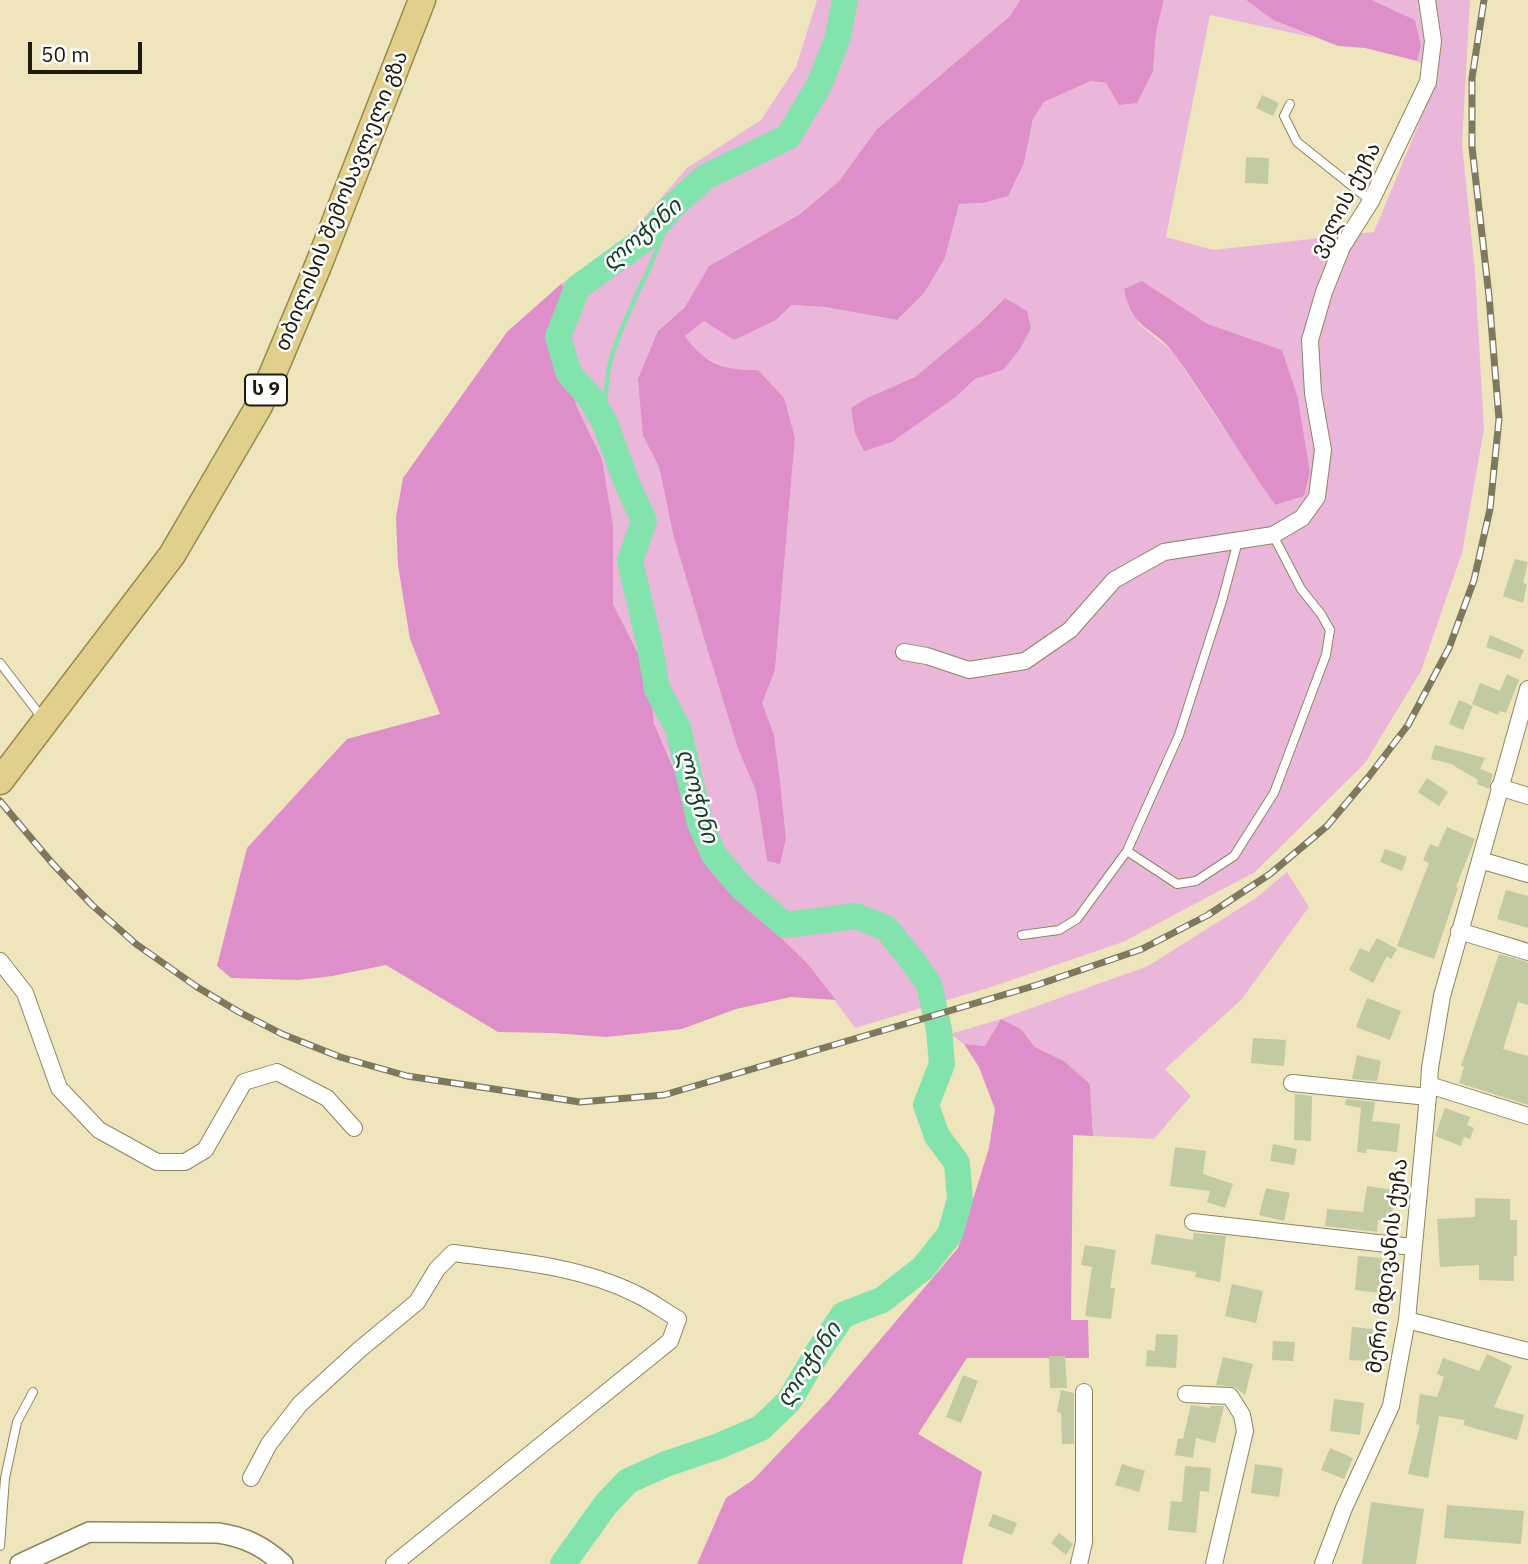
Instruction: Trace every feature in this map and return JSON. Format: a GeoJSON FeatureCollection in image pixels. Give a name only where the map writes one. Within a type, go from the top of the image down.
{"type":"FeatureCollection","features":[{"type":"Feature","properties":{"kind":"highway","name":"თბილისის შემოსავლელი გზა"},"geometry":{"type":"LineString","coordinates":[[0,781],[172,555],[260,406],[422,0]]}},
{"type":"Feature","properties":{"kind":"street","name":"ველის ქუჩა"},"geometry":{"type":"LineString","coordinates":[[904,652],[927,656],[969,670],[1025,661],[1070,630],[1114,580],[1164,552],[1273,535],[1302,519],[1317,497],[1323,450],[1313,393],[1310,340],[1324,292],[1342,247],[1371,201],[1428,82],[1433,41],[1427,0]]}},
{"type":"Feature","properties":{"kind":"street","name":"მერი მდივანის ქუჩა"},"geometry":{"type":"LineString","coordinates":[[1323,1564],[1344,1508],[1391,1406],[1407,1320],[1429,1091],[1442,996],[1528,689]]}},
{"type":"Feature","properties":{"kind":"street"},"geometry":{"type":"LineString","coordinates":[[1499,787],[1528,796]]}},
{"type":"Feature","properties":{"kind":"street"},"geometry":{"type":"LineString","coordinates":[[1480,860],[1528,874]]}},
{"type":"Feature","properties":{"kind":"street"},"geometry":{"type":"LineString","coordinates":[[1459,931],[1528,952]]}},
{"type":"Feature","properties":{"kind":"street"},"geometry":{"type":"LineString","coordinates":[[0,961],[25,993],[59,1088],[99,1130],[157,1162],[185,1162],[205,1150],[244,1082],[277,1072],[327,1098],[354,1128]]}},
{"type":"Feature","properties":{"kind":"street"},"geometry":{"type":"LineString","coordinates":[[1292,1083],[1429,1091],[1528,1116]]}},
{"type":"Feature","properties":{"kind":"street"},"geometry":{"type":"LineString","coordinates":[[1193,1222],[1413,1247]]}},
{"type":"Feature","properties":{"kind":"street"},"geometry":{"type":"LineString","coordinates":[[251,1478],[269,1444],[300,1404],[417,1302],[437,1269],[453,1253],[536,1264],[583,1275],[636,1294],[678,1319],[670,1341],[394,1564]]}},
{"type":"Feature","properties":{"kind":"street"},"geometry":{"type":"LineString","coordinates":[[1407,1320],[1528,1351]]}},
{"type":"Feature","properties":{"kind":"street"},"geometry":{"type":"LineString","coordinates":[[1079,1564],[1084,1542],[1084,1392]]}},
{"type":"Feature","properties":{"kind":"street"},"geometry":{"type":"LineString","coordinates":[[1186,1394],[1230,1396],[1242,1415],[1245,1431],[1214,1564]]}},
{"type":"Feature","properties":{"kind":"street"},"geometry":{"type":"LineString","coordinates":[[20,1564],[89,1532],[218,1533],[239,1536],[264,1547],[284,1564]]}},
{"type":"Feature","properties":{"kind":"lane"},"geometry":{"type":"LineString","coordinates":[[1290,104],[1284,116],[1297,142],[1371,201]]}},
{"type":"Feature","properties":{"kind":"lane"},"geometry":{"type":"LineString","coordinates":[[1127,851],[1177,884],[1196,881],[1234,856],[1275,793],[1326,655],[1330,630],[1301,589],[1273,535]]}},
{"type":"Feature","properties":{"kind":"lane"},"geometry":{"type":"LineString","coordinates":[[1022,935],[1059,930],[1077,919],[1127,851],[1179,735],[1222,601],[1238,541]]}},
{"type":"Feature","properties":{"kind":"lane"},"geometry":{"type":"LineString","coordinates":[[0,663],[39,729]]}},
{"type":"Feature","properties":{"kind":"lane"},"geometry":{"type":"LineString","coordinates":[[0,1546],[5,1478],[17,1422],[33,1392]]}},
{"type":"Feature","properties":{"kind":"shaded area"},"geometry":{"type":"Polygon","coordinates":[[[817,0],[1020,0],[1010,16],[877,129],[839,181],[800,214],[709,266],[684,308],[658,331],[643,436],[659,467],[673,534],[706,645],[738,749],[756,791],[767,861],[786,838],[774,735],[761,703],[775,670],[795,438],[758,370],[732,371],[699,354],[685,336],[704,321],[776,320],[792,305],[825,307],[897,320],[945,258],[959,204],[983,203],[1024,163],[1033,119],[1044,102],[1091,81],[1106,83],[1153,71],[1156,33],[1164,0],[1246,0],[1273,20],[1316,38],[1210,15],[1166,237],[1213,250],[1374,232],[1439,75],[1417,61],[1421,46],[1415,20],[1372,0],[1470,0],[1462,144],[1475,272],[1484,429],[1462,553],[1421,671],[1365,763],[1255,872],[1123,942],[991,987],[855,1028],[807,963],[740,898],[706,858],[694,817],[654,722],[649,675],[613,604],[613,525],[602,459],[576,405],[565,343],[577,300],[561,284],[616,250],[687,168],[761,120],[796,67],[817,0]],[[1142,281],[1138,323],[1173,352],[1275,505],[1303,496],[1310,472],[1298,398],[1282,350],[1208,324],[1142,281]],[[1005,298],[980,323],[915,377],[867,398],[892,442],[956,397],[975,379],[1003,370],[1005,298]]]}},
{"type":"Feature","properties":{"kind":"shaded area"},"geometry":{"type":"Polygon","coordinates":[[[1020,0],[1164,0],[1156,33],[1153,71],[1137,103],[1119,105],[1106,83],[1091,81],[1044,102],[1033,119],[1024,163],[1008,196],[983,203],[959,204],[945,258],[924,293],[897,320],[825,307],[792,305],[776,320],[734,340],[704,321],[685,336],[700,353],[717,364],[735,369],[758,370],[784,398],[795,438],[775,670],[762,703],[774,735],[786,838],[780,864],[767,861],[756,791],[738,749],[706,645],[673,534],[659,467],[643,436],[638,379],[658,331],[684,308],[709,266],[800,214],[839,181],[877,129],[1010,16],[1020,0]]]}},
{"type":"Feature","properties":{"kind":"shaded area"},"geometry":{"type":"Polygon","coordinates":[[[1246,0],[1372,0],[1415,20],[1421,46],[1417,61],[1365,48],[1338,46],[1273,20],[1246,0]]]}},
{"type":"Feature","properties":{"kind":"shaded area"},"geometry":{"type":"Polygon","coordinates":[[[1142,281],[1208,324],[1282,350],[1298,398],[1310,472],[1304,496],[1275,505],[1175,355],[1133,314],[1124,289],[1142,281]]]}},
{"type":"Feature","properties":{"kind":"shaded area"},"geometry":{"type":"Polygon","coordinates":[[[561,284],[577,299],[565,343],[576,405],[602,459],[613,525],[613,604],[649,675],[654,723],[694,817],[706,858],[740,898],[807,963],[836,1000],[791,997],[736,1009],[682,1029],[606,1037],[498,1032],[386,965],[298,980],[231,978],[217,966],[247,848],[347,739],[440,714],[410,639],[398,565],[396,517],[403,478],[507,332],[561,284]]]}},
{"type":"Feature","properties":{"kind":"shaded area"},"geometry":{"type":"Polygon","coordinates":[[[1005,298],[1027,311],[1031,328],[1020,349],[1003,370],[975,379],[956,397],[892,442],[864,451],[855,433],[851,408],[915,377],[980,323],[1005,298]]]}},
{"type":"Feature","properties":{"kind":"shaded area"},"geometry":{"type":"Polygon","coordinates":[[[1287,872],[1309,907],[1241,1000],[1165,1069],[1191,1096],[1154,1139],[1093,1136],[1090,1084],[1064,1061],[1035,1047],[1021,1029],[1001,1019],[1148,966],[1256,898],[1287,872]]]}},
{"type":"Feature","properties":{"kind":"shaded area"},"geometry":{"type":"Polygon","coordinates":[[[1001,1019],[985,1046],[964,1044],[950,1034],[1001,1019]]]}},
{"type":"Feature","properties":{"kind":"shaded area"},"geometry":{"type":"Polygon","coordinates":[[[1001,1019],[1021,1029],[1035,1047],[1064,1061],[1090,1084],[1093,1136],[1073,1135],[1071,1320],[1088,1320],[1089,1358],[967,1358],[918,1434],[982,1472],[962,1564],[697,1564],[726,1498],[753,1480],[829,1400],[958,1248],[989,1148],[995,1109],[979,1067],[964,1044],[985,1046],[1001,1019]]]}},
{"type":"Feature","properties":{"kind":"building"},"geometry":{"type":"Polygon","coordinates":[[[1262,95],[1279,103],[1273,116],[1256,108],[1262,95]]]}},
{"type":"Feature","properties":{"kind":"building"},"geometry":{"type":"Polygon","coordinates":[[[1246,157],[1269,158],[1268,184],[1245,183],[1246,157]]]}},
{"type":"Feature","properties":{"kind":"building"},"geometry":{"type":"Polygon","coordinates":[[[1515,559],[1528,562],[1523,583],[1527,584],[1523,603],[1503,596],[1515,559]]]}},
{"type":"Feature","properties":{"kind":"building"},"geometry":{"type":"Polygon","coordinates":[[[1490,635],[1524,650],[1520,659],[1486,647],[1490,635]]]}},
{"type":"Feature","properties":{"kind":"building"},"geometry":{"type":"Polygon","coordinates":[[[1507,674],[1519,680],[1506,713],[1500,711],[1498,715],[1472,704],[1480,683],[1500,691],[1507,674]]]}},
{"type":"Feature","properties":{"kind":"building"},"geometry":{"type":"Polygon","coordinates":[[[1459,700],[1473,706],[1463,730],[1449,724],[1459,700]]]}},
{"type":"Feature","properties":{"kind":"building"},"geometry":{"type":"Polygon","coordinates":[[[1435,745],[1485,758],[1480,769],[1493,774],[1489,789],[1477,784],[1478,780],[1451,764],[1431,759],[1435,745]]]}},
{"type":"Feature","properties":{"kind":"building"},"geometry":{"type":"Polygon","coordinates":[[[1427,778],[1448,792],[1439,806],[1418,792],[1427,778]]]}},
{"type":"Feature","properties":{"kind":"building"},"geometry":{"type":"Polygon","coordinates":[[[1447,827],[1475,839],[1456,887],[1458,888],[1434,959],[1397,946],[1429,863],[1423,860],[1430,844],[1438,847],[1447,827]]]}},
{"type":"Feature","properties":{"kind":"building"},"geometry":{"type":"Polygon","coordinates":[[[1385,849],[1407,857],[1402,871],[1380,862],[1385,849]]]}},
{"type":"Feature","properties":{"kind":"building"},"geometry":{"type":"Polygon","coordinates":[[[1506,890],[1528,896],[1528,928],[1497,919],[1506,890]]]}},
{"type":"Feature","properties":{"kind":"building"},"geometry":{"type":"Polygon","coordinates":[[[1377,938],[1397,949],[1391,959],[1387,956],[1373,983],[1349,970],[1360,948],[1369,952],[1377,938]]]}},
{"type":"Feature","properties":{"kind":"building"},"geometry":{"type":"Polygon","coordinates":[[[1499,954],[1528,962],[1528,1005],[1518,1002],[1503,1049],[1528,1056],[1528,1105],[1459,1083],[1464,1067],[1461,1066],[1499,954]]]}},
{"type":"Feature","properties":{"kind":"building"},"geometry":{"type":"Polygon","coordinates":[[[1367,998],[1401,1011],[1390,1040],[1356,1027],[1367,998]]]}},
{"type":"Feature","properties":{"kind":"building"},"geometry":{"type":"Polygon","coordinates":[[[1253,1038],[1286,1040],[1284,1066],[1251,1063],[1253,1038]]]}},
{"type":"Feature","properties":{"kind":"building"},"geometry":{"type":"Polygon","coordinates":[[[1357,1055],[1381,1061],[1377,1081],[1352,1079],[1357,1055]]]}},
{"type":"Feature","properties":{"kind":"building"},"geometry":{"type":"Polygon","coordinates":[[[1295,1094],[1312,1096],[1311,1141],[1294,1140],[1295,1094]]]}},
{"type":"Feature","properties":{"kind":"building"},"geometry":{"type":"Polygon","coordinates":[[[1346,1099],[1375,1102],[1372,1121],[1400,1124],[1397,1152],[1367,1149],[1366,1153],[1357,1152],[1361,1108],[1345,1105],[1346,1099]]]}},
{"type":"Feature","properties":{"kind":"building"},"geometry":{"type":"Polygon","coordinates":[[[1445,1108],[1470,1117],[1467,1125],[1474,1128],[1470,1139],[1464,1137],[1461,1146],[1435,1136],[1445,1108]]]}},
{"type":"Feature","properties":{"kind":"building"},"geometry":{"type":"Polygon","coordinates":[[[1273,1144],[1297,1149],[1294,1165],[1270,1161],[1273,1144]]]}},
{"type":"Feature","properties":{"kind":"building"},"geometry":{"type":"Polygon","coordinates":[[[1175,1147],[1206,1151],[1203,1174],[1233,1184],[1225,1208],[1207,1202],[1210,1191],[1170,1186],[1175,1147]]]}},
{"type":"Feature","properties":{"kind":"building"},"geometry":{"type":"Polygon","coordinates":[[[1367,1186],[1395,1190],[1391,1222],[1378,1220],[1377,1232],[1325,1226],[1327,1209],[1363,1212],[1367,1186]]]}},
{"type":"Feature","properties":{"kind":"building"},"geometry":{"type":"Polygon","coordinates":[[[1266,1188],[1290,1193],[1284,1221],[1259,1215],[1266,1188]]]}},
{"type":"Feature","properties":{"kind":"building"},"geometry":{"type":"Polygon","coordinates":[[[1475,1198],[1510,1199],[1510,1220],[1517,1220],[1514,1281],[1479,1280],[1479,1265],[1440,1267],[1437,1219],[1475,1217],[1475,1198]]]}},
{"type":"Feature","properties":{"kind":"building"},"geometry":{"type":"Polygon","coordinates":[[[1194,1233],[1226,1236],[1220,1282],[1195,1277],[1196,1272],[1151,1264],[1156,1234],[1193,1240],[1194,1233]]]}},
{"type":"Feature","properties":{"kind":"building"},"geometry":{"type":"Polygon","coordinates":[[[1085,1245],[1116,1250],[1110,1288],[1115,1288],[1111,1319],[1085,1316],[1092,1267],[1081,1265],[1085,1245]]]}},
{"type":"Feature","properties":{"kind":"building"},"geometry":{"type":"Polygon","coordinates":[[[1358,1256],[1382,1258],[1379,1293],[1355,1290],[1358,1256]]]}},
{"type":"Feature","properties":{"kind":"building"},"geometry":{"type":"Polygon","coordinates":[[[1232,1284],[1263,1291],[1256,1323],[1225,1316],[1232,1284]]]}},
{"type":"Feature","properties":{"kind":"building"},"geometry":{"type":"Polygon","coordinates":[[[1352,1327],[1373,1329],[1371,1361],[1349,1360],[1352,1327]]]}},
{"type":"Feature","properties":{"kind":"building"},"geometry":{"type":"Polygon","coordinates":[[[1156,1334],[1178,1335],[1176,1368],[1146,1366],[1147,1350],[1155,1351],[1156,1334]]]}},
{"type":"Feature","properties":{"kind":"building"},"geometry":{"type":"Polygon","coordinates":[[[1273,1341],[1295,1342],[1293,1361],[1272,1360],[1273,1341]]]}},
{"type":"Feature","properties":{"kind":"building"},"geometry":{"type":"Polygon","coordinates":[[[1487,1354],[1512,1366],[1494,1407],[1524,1415],[1517,1440],[1463,1425],[1465,1420],[1439,1416],[1428,1478],[1408,1474],[1420,1425],[1416,1424],[1420,1394],[1437,1397],[1444,1377],[1437,1374],[1443,1358],[1479,1371],[1487,1354]]]}},
{"type":"Feature","properties":{"kind":"building"},"geometry":{"type":"Polygon","coordinates":[[[1049,1356],[1065,1356],[1067,1388],[1050,1388],[1049,1356]]]}},
{"type":"Feature","properties":{"kind":"building"},"geometry":{"type":"Polygon","coordinates":[[[1223,1357],[1253,1364],[1245,1395],[1235,1387],[1216,1385],[1223,1357]]]}},
{"type":"Feature","properties":{"kind":"building"},"geometry":{"type":"Polygon","coordinates":[[[963,1375],[978,1381],[961,1423],[946,1417],[963,1375]]]}},
{"type":"Feature","properties":{"kind":"building"},"geometry":{"type":"Polygon","coordinates":[[[1061,1390],[1074,1393],[1074,1444],[1062,1444],[1061,1413],[1057,1412],[1061,1390]]]}},
{"type":"Feature","properties":{"kind":"building"},"geometry":{"type":"Polygon","coordinates":[[[1334,1399],[1364,1403],[1360,1435],[1330,1431],[1334,1399]]]}},
{"type":"Feature","properties":{"kind":"building"},"geometry":{"type":"Polygon","coordinates":[[[1191,1405],[1210,1408],[1224,1406],[1215,1443],[1196,1438],[1193,1458],[1175,1455],[1178,1438],[1183,1439],[1191,1405]]]}},
{"type":"Feature","properties":{"kind":"building"},"geometry":{"type":"Polygon","coordinates":[[[1330,1448],[1353,1458],[1344,1479],[1321,1470],[1330,1448]]]}},
{"type":"Feature","properties":{"kind":"building"},"geometry":{"type":"Polygon","coordinates":[[[1122,1464],[1145,1471],[1139,1492],[1115,1485],[1122,1464]]]}},
{"type":"Feature","properties":{"kind":"building"},"geometry":{"type":"Polygon","coordinates":[[[1255,1464],[1283,1468],[1279,1497],[1251,1493],[1255,1464]]]}},
{"type":"Feature","properties":{"kind":"building"},"geometry":{"type":"Polygon","coordinates":[[[1185,1466],[1211,1468],[1209,1492],[1200,1491],[1196,1533],[1168,1530],[1171,1501],[1182,1502],[1185,1466]]]}},
{"type":"Feature","properties":{"kind":"building"},"geometry":{"type":"Polygon","coordinates":[[[1371,1502],[1424,1509],[1416,1564],[1362,1564],[1371,1502]]]}},
{"type":"Feature","properties":{"kind":"building"},"geometry":{"type":"Polygon","coordinates":[[[1447,1505],[1524,1511],[1521,1544],[1444,1538],[1447,1505]]]}},
{"type":"Feature","properties":{"kind":"building"},"geometry":{"type":"Polygon","coordinates":[[[993,1514],[1017,1523],[1012,1535],[988,1526],[993,1514]]]}},
{"type":"Feature","properties":{"kind":"building"},"geometry":{"type":"Polygon","coordinates":[[[1059,1533],[1073,1544],[1066,1555],[1051,1543],[1059,1533]]]}},
{"type":"Feature","properties":{"kind":"waterway","name":"ლოჭინი"},"geometry":{"type":"LineString","coordinates":[[563,1564],[606,1504],[628,1481],[761,1428],[789,1401],[843,1315],[882,1300],[923,1268],[950,1234],[960,1199],[957,1163],[937,1136],[926,1105],[942,1064],[939,1030],[929,984],[912,960],[886,928],[856,916],[785,925],[742,888],[714,855],[700,823],[678,728],[657,689],[630,561],[644,521],[605,423],[590,397],[569,374],[558,337],[577,288],[646,238],[670,209],[705,177],[788,137],[819,85],[837,40],[845,0]]}},
{"type":"Feature","properties":{"kind":"waterway"},"geometry":{"type":"LineString","coordinates":[[605,423],[611,359],[658,247],[670,209]]}},
{"type":"Feature","properties":{"kind":"railway"},"geometry":{"type":"LineString","coordinates":[[0,801],[52,863],[92,905],[136,944],[197,987],[239,1012],[282,1034],[340,1057],[407,1076],[580,1102],[664,1095],[1037,985],[1142,949],[1208,915],[1270,874],[1327,826],[1370,775],[1408,725],[1449,648],[1474,580],[1490,509],[1499,419],[1489,296],[1472,147],[1472,78],[1484,0]]}}]}
